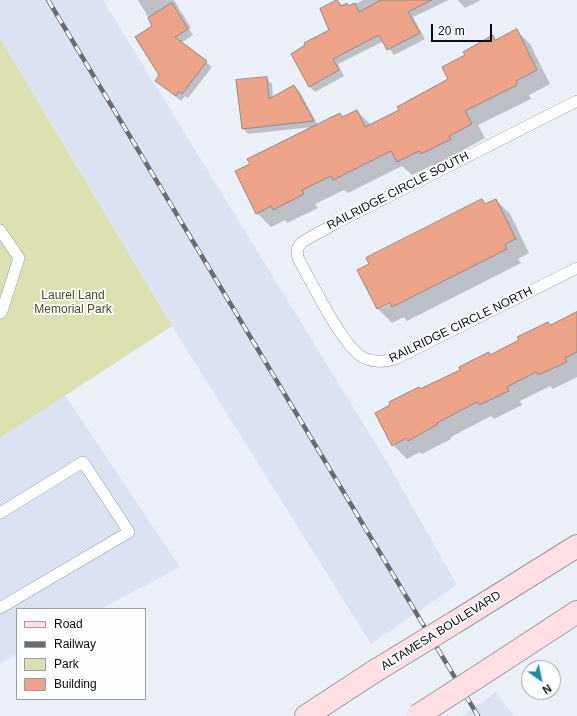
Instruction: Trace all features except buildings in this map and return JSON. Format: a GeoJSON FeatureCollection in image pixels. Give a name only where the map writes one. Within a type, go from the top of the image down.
{"type":"FeatureCollection","features":[{"type":"Feature","properties":{"kind":"main road","name":"ALTAMESA BOULEVARD"},"geometry":{"type":"LineString","coordinates":[[306,716],[577,546]]}},
{"type":"Feature","properties":{"kind":"main road"},"geometry":{"type":"LineString","coordinates":[[417,716],[577,612]]}},
{"type":"Feature","properties":{"kind":"lane","name":"RAILRIDGE CIRCLE SOUTH"},"geometry":{"type":"LineString","coordinates":[[335,323],[298,258],[298,249],[302,242],[338,222],[577,101]]}},
{"type":"Feature","properties":{"kind":"lane"},"geometry":{"type":"LineString","coordinates":[[0,230],[19,258],[2,311],[0,313]]}},
{"type":"Feature","properties":{"kind":"lane","name":"RAILRIDGE CIRCLE NORTH"},"geometry":{"type":"LineString","coordinates":[[335,323],[354,351],[364,358],[382,363],[397,358],[577,268]]}},
{"type":"Feature","properties":{"kind":"lane"},"geometry":{"type":"LineString","coordinates":[[0,513],[83,462],[130,532],[0,608]]}},
{"type":"Feature","properties":{"kind":"shaded area"},"geometry":{"type":"Polygon","coordinates":[[[0,0],[103,0],[390,467],[457,585],[371,644],[172,326],[0,38],[0,0]]]}},
{"type":"Feature","properties":{"kind":"shaded area"},"geometry":{"type":"Polygon","coordinates":[[[65,395],[180,567],[103,608],[16,608],[16,655],[0,664],[0,438],[65,395]]]}},
{"type":"Feature","properties":{"kind":"shaded area"},"geometry":{"type":"Polygon","coordinates":[[[496,692],[514,716],[462,716],[496,692]]]}},
{"type":"Feature","properties":{"kind":"green space","name":"Laurel Land Memorial Park"},"geometry":{"type":"Polygon","coordinates":[[[0,38],[172,326],[0,438],[0,38]]]}},
{"type":"Feature","properties":{"kind":"railway"},"geometry":{"type":"LineString","coordinates":[[48,0],[478,716]]}}]}
